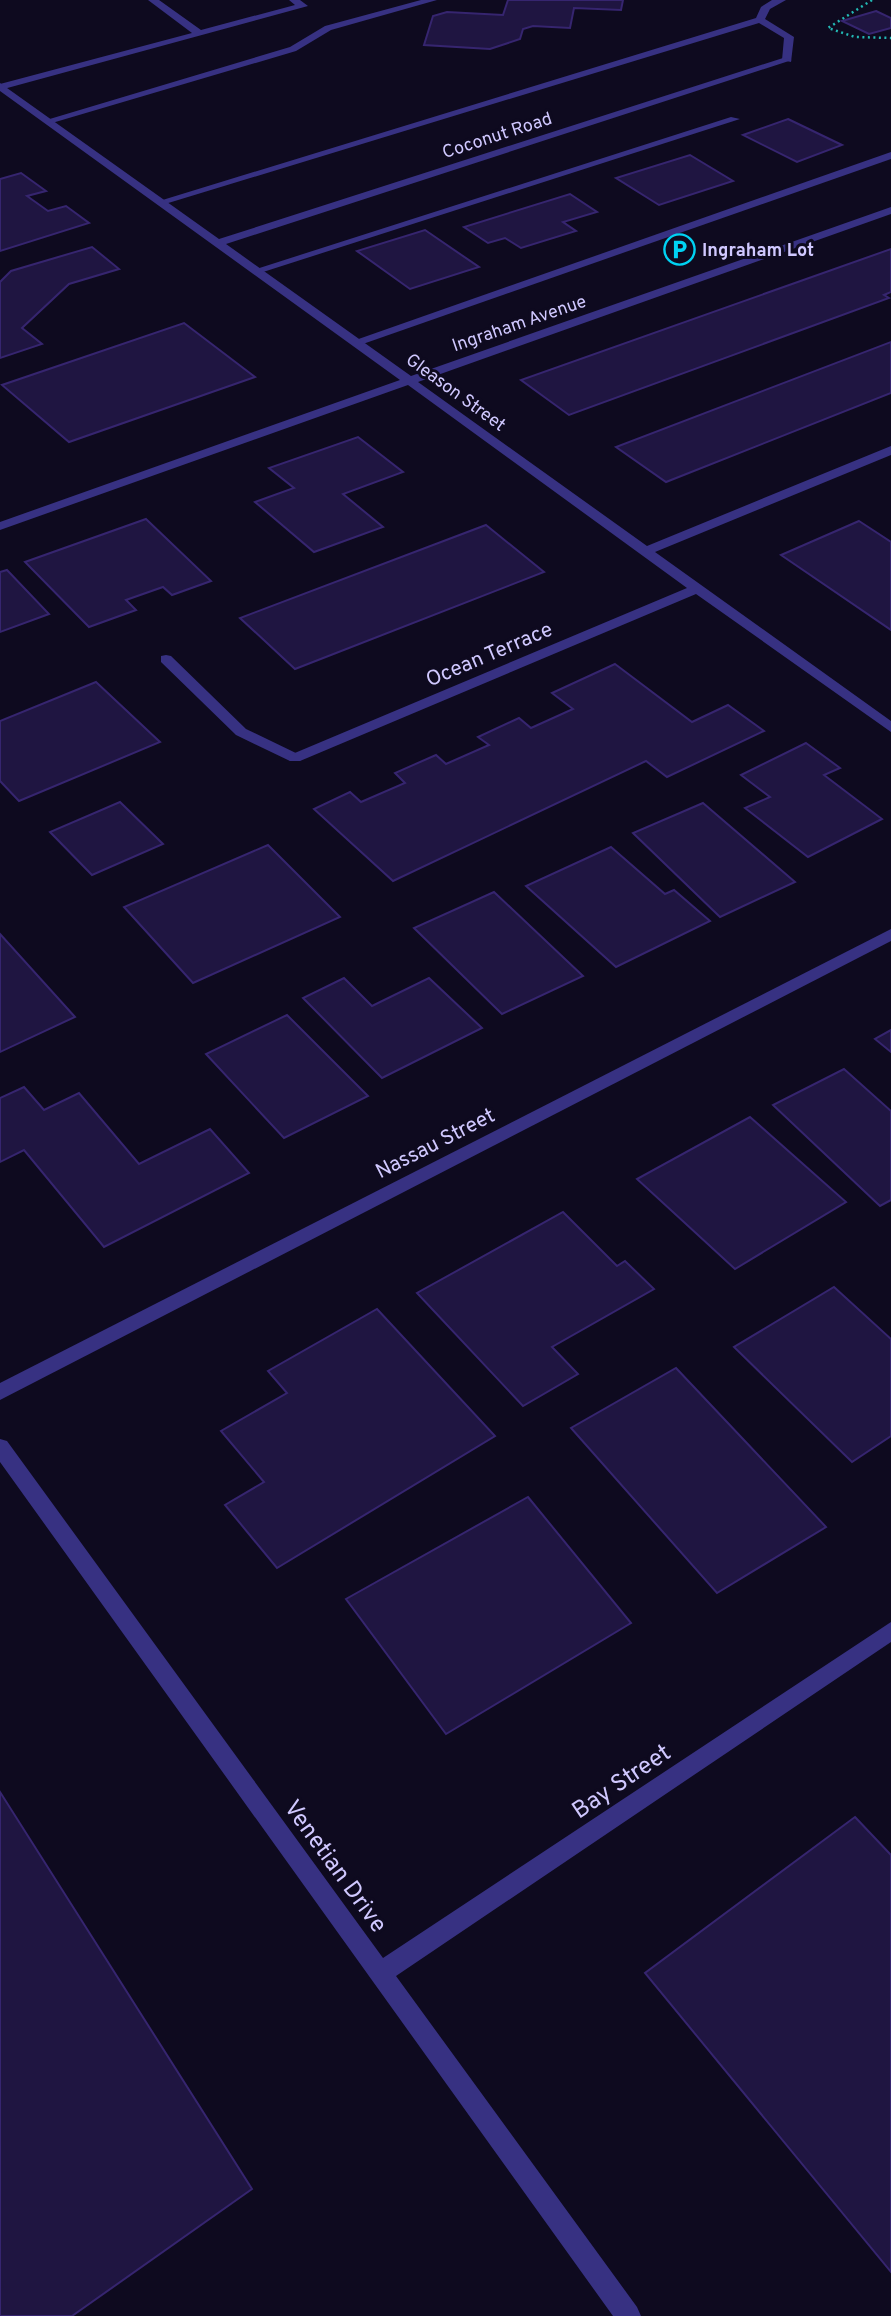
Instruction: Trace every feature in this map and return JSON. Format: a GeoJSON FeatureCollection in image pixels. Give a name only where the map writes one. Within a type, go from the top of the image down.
{"type":"FeatureCollection","features":[{"type":"Feature","properties":{"kind":"street"},"geometry":{"type":"LineString","coordinates":[[153,0],[200,34]]}},
{"type":"Feature","properties":{"kind":"street"},"geometry":{"type":"LineString","coordinates":[[1,86],[303,6],[294,0]]}},
{"type":"Feature","properties":{"kind":"street"},"geometry":{"type":"LineString","coordinates":[[48,121],[293,49],[328,28],[432,0]]}},
{"type":"Feature","properties":{"kind":"street"},"geometry":{"type":"LineString","coordinates":[[161,202],[760,20],[761,11],[766,6],[781,0]]}},
{"type":"Feature","properties":{"kind":"street","name":"Coconut Road"},"geometry":{"type":"LineString","coordinates":[[217,243],[787,60],[789,37],[760,20]]}},
{"type":"Feature","properties":{"kind":"street","name":"Gleason Street"},"geometry":{"type":"LineString","coordinates":[[1,86],[891,728]]}},
{"type":"Feature","properties":{"kind":"street"},"geometry":{"type":"LineString","coordinates":[[256,271],[735,119]]}},
{"type":"Feature","properties":{"kind":"street"},"geometry":{"type":"LineString","coordinates":[[356,342],[891,155]]}},
{"type":"Feature","properties":{"kind":"street","name":"Ingraham Avenue"},"geometry":{"type":"LineString","coordinates":[[0,526],[891,210]]}},
{"type":"Feature","properties":{"kind":"street"},"geometry":{"type":"LineString","coordinates":[[646,551],[891,450]]}},
{"type":"Feature","properties":{"kind":"street","name":"Ocean Terrace"},"geometry":{"type":"LineString","coordinates":[[166,659],[241,732],[295,758],[698,588]]}},
{"type":"Feature","properties":{"kind":"street","name":"Nassau Street"},"geometry":{"type":"LineString","coordinates":[[0,1392],[891,934]]}},
{"type":"Feature","properties":{"kind":"street","name":"Venetian Drive"},"geometry":{"type":"LineString","coordinates":[[0,1447],[628,2316]]}},
{"type":"Feature","properties":{"kind":"street","name":"Bay Street"},"geometry":{"type":"LineString","coordinates":[[381,1973],[891,1632]]}},
{"type":"Feature","properties":{"kind":"path"},"geometry":{"type":"LineString","coordinates":[[872,0],[828,28],[855,37],[891,38]]}},
{"type":"Feature","properties":{"kind":"building"},"geometry":{"type":"Polygon","coordinates":[[[508,0],[623,0],[621,10],[574,8],[570,28],[533,26],[523,29],[520,39],[490,49],[424,45],[433,16],[447,12],[503,15],[508,0]]]}},
{"type":"Feature","properties":{"kind":"building"},"geometry":{"type":"Polygon","coordinates":[[[876,11],[891,18],[891,28],[869,34],[842,21],[876,11]]]}},
{"type":"Feature","properties":{"kind":"building"},"geometry":{"type":"Polygon","coordinates":[[[788,119],[842,145],[797,162],[743,135],[788,119]]]}},
{"type":"Feature","properties":{"kind":"building"},"geometry":{"type":"Polygon","coordinates":[[[690,155],[733,181],[659,205],[616,178],[690,155]]]}},
{"type":"Feature","properties":{"kind":"building"},"geometry":{"type":"Polygon","coordinates":[[[21,173],[46,191],[27,196],[48,211],[66,206],[89,223],[0,251],[0,179],[21,173]]]}},
{"type":"Feature","properties":{"kind":"building"},"geometry":{"type":"Polygon","coordinates":[[[570,194],[597,212],[563,222],[576,231],[521,248],[505,238],[488,243],[464,227],[570,194]]]}},
{"type":"Feature","properties":{"kind":"building"},"geometry":{"type":"Polygon","coordinates":[[[425,230],[479,267],[410,289],[357,251],[425,230]]]}},
{"type":"Feature","properties":{"kind":"building"},"geometry":{"type":"Polygon","coordinates":[[[92,247],[119,269],[69,284],[22,328],[42,344],[0,358],[0,282],[11,271],[92,247]]]}},
{"type":"Feature","properties":{"kind":"building"},"geometry":{"type":"Polygon","coordinates":[[[891,249],[891,292],[884,295],[889,298],[569,415],[521,380],[891,249]]]}},
{"type":"Feature","properties":{"kind":"building"},"geometry":{"type":"Polygon","coordinates":[[[184,323],[255,377],[69,442],[2,385],[184,323]]]}},
{"type":"Feature","properties":{"kind":"building"},"geometry":{"type":"Polygon","coordinates":[[[891,342],[891,393],[666,482],[616,447],[891,342]]]}},
{"type":"Feature","properties":{"kind":"building"},"geometry":{"type":"Polygon","coordinates":[[[358,437],[403,472],[343,494],[383,527],[314,552],[255,502],[294,488],[269,468],[358,437]]]}},
{"type":"Feature","properties":{"kind":"building"},"geometry":{"type":"Polygon","coordinates":[[[146,519],[211,581],[172,595],[163,587],[126,600],[136,610],[89,627],[25,562],[146,519]]]}},
{"type":"Feature","properties":{"kind":"building"},"geometry":{"type":"Polygon","coordinates":[[[859,521],[891,542],[891,630],[781,555],[859,521]]]}},
{"type":"Feature","properties":{"kind":"building"},"geometry":{"type":"Polygon","coordinates":[[[486,525],[544,572],[295,669],[240,618],[486,525]]]}},
{"type":"Feature","properties":{"kind":"building"},"geometry":{"type":"Polygon","coordinates":[[[7,570],[49,614],[0,632],[0,572],[7,570]]]}},
{"type":"Feature","properties":{"kind":"building"},"geometry":{"type":"Polygon","coordinates":[[[615,664],[692,722],[728,705],[764,731],[667,777],[646,761],[393,881],[314,809],[350,792],[361,802],[405,783],[395,773],[436,755],[446,764],[489,745],[478,737],[519,718],[531,728],[573,709],[552,693],[615,664]]]}},
{"type":"Feature","properties":{"kind":"building"},"geometry":{"type":"Polygon","coordinates":[[[96,682],[160,742],[19,801],[0,781],[0,721],[96,682]]]}},
{"type":"Feature","properties":{"kind":"building"},"geometry":{"type":"Polygon","coordinates":[[[806,743],[840,768],[824,775],[882,819],[808,857],[745,808],[770,797],[741,775],[806,743]]]}},
{"type":"Feature","properties":{"kind":"building"},"geometry":{"type":"Polygon","coordinates":[[[120,802],[163,844],[92,875],[50,832],[120,802]]]}},
{"type":"Feature","properties":{"kind":"building"},"geometry":{"type":"Polygon","coordinates":[[[703,803],[795,882],[720,917],[633,833],[703,803]]]}},
{"type":"Feature","properties":{"kind":"building"},"geometry":{"type":"Polygon","coordinates":[[[268,845],[340,917],[193,983],[124,907],[268,845]]]}},
{"type":"Feature","properties":{"kind":"building"},"geometry":{"type":"Polygon","coordinates":[[[611,847],[665,894],[674,890],[710,921],[616,967],[526,886],[611,847]]]}},
{"type":"Feature","properties":{"kind":"building"},"geometry":{"type":"Polygon","coordinates":[[[494,892],[583,976],[502,1014],[414,928],[494,892]]]}},
{"type":"Feature","properties":{"kind":"building"},"geometry":{"type":"Polygon","coordinates":[[[0,934],[75,1017],[0,1052],[0,934]]]}},
{"type":"Feature","properties":{"kind":"building"},"geometry":{"type":"Polygon","coordinates":[[[344,978],[372,1006],[429,978],[482,1028],[382,1078],[303,998],[344,978]]]}},
{"type":"Feature","properties":{"kind":"building"},"geometry":{"type":"Polygon","coordinates":[[[287,1015],[368,1096],[284,1138],[206,1054],[287,1015]]]}},
{"type":"Feature","properties":{"kind":"building"},"geometry":{"type":"Polygon","coordinates":[[[891,1030],[891,1052],[875,1039],[891,1030]]]}},
{"type":"Feature","properties":{"kind":"building"},"geometry":{"type":"Polygon","coordinates":[[[844,1069],[891,1111],[891,1200],[880,1206],[773,1105],[844,1069]]]}},
{"type":"Feature","properties":{"kind":"building"},"geometry":{"type":"Polygon","coordinates":[[[24,1087],[44,1110],[79,1093],[139,1164],[210,1129],[249,1173],[104,1247],[24,1150],[0,1162],[0,1098],[24,1087]]]}},
{"type":"Feature","properties":{"kind":"building"},"geometry":{"type":"Polygon","coordinates":[[[750,1117],[846,1202],[735,1269],[637,1179],[750,1117]]]}},
{"type":"Feature","properties":{"kind":"building"},"geometry":{"type":"Polygon","coordinates":[[[563,1212],[617,1266],[625,1261],[654,1289],[552,1347],[578,1374],[523,1406],[417,1293],[563,1212]]]}},
{"type":"Feature","properties":{"kind":"building"},"geometry":{"type":"Polygon","coordinates":[[[834,1287],[891,1339],[891,1436],[852,1462],[734,1347],[834,1287]]]}},
{"type":"Feature","properties":{"kind":"building"},"geometry":{"type":"Polygon","coordinates":[[[377,1309],[495,1436],[277,1568],[225,1505],[264,1482],[221,1431],[287,1393],[268,1371],[377,1309]]]}},
{"type":"Feature","properties":{"kind":"building"},"geometry":{"type":"Polygon","coordinates":[[[676,1368],[826,1527],[717,1593],[571,1428],[676,1368]]]}},
{"type":"Feature","properties":{"kind":"building"},"geometry":{"type":"Polygon","coordinates":[[[528,1497],[631,1623],[446,1734],[346,1599],[528,1497]]]}},
{"type":"Feature","properties":{"kind":"building"},"geometry":{"type":"Polygon","coordinates":[[[0,1792],[252,2189],[72,2316],[0,2316],[0,1792]]]}},
{"type":"Feature","properties":{"kind":"building"},"geometry":{"type":"Polygon","coordinates":[[[855,1817],[891,1855],[891,2272],[645,1973],[855,1817]]]}},
{"type":"Feature","properties":{"kind":"place","name":"Ingraham Lot"},"geometry":{"type":"Point","coordinates":[679,250]}}]}
